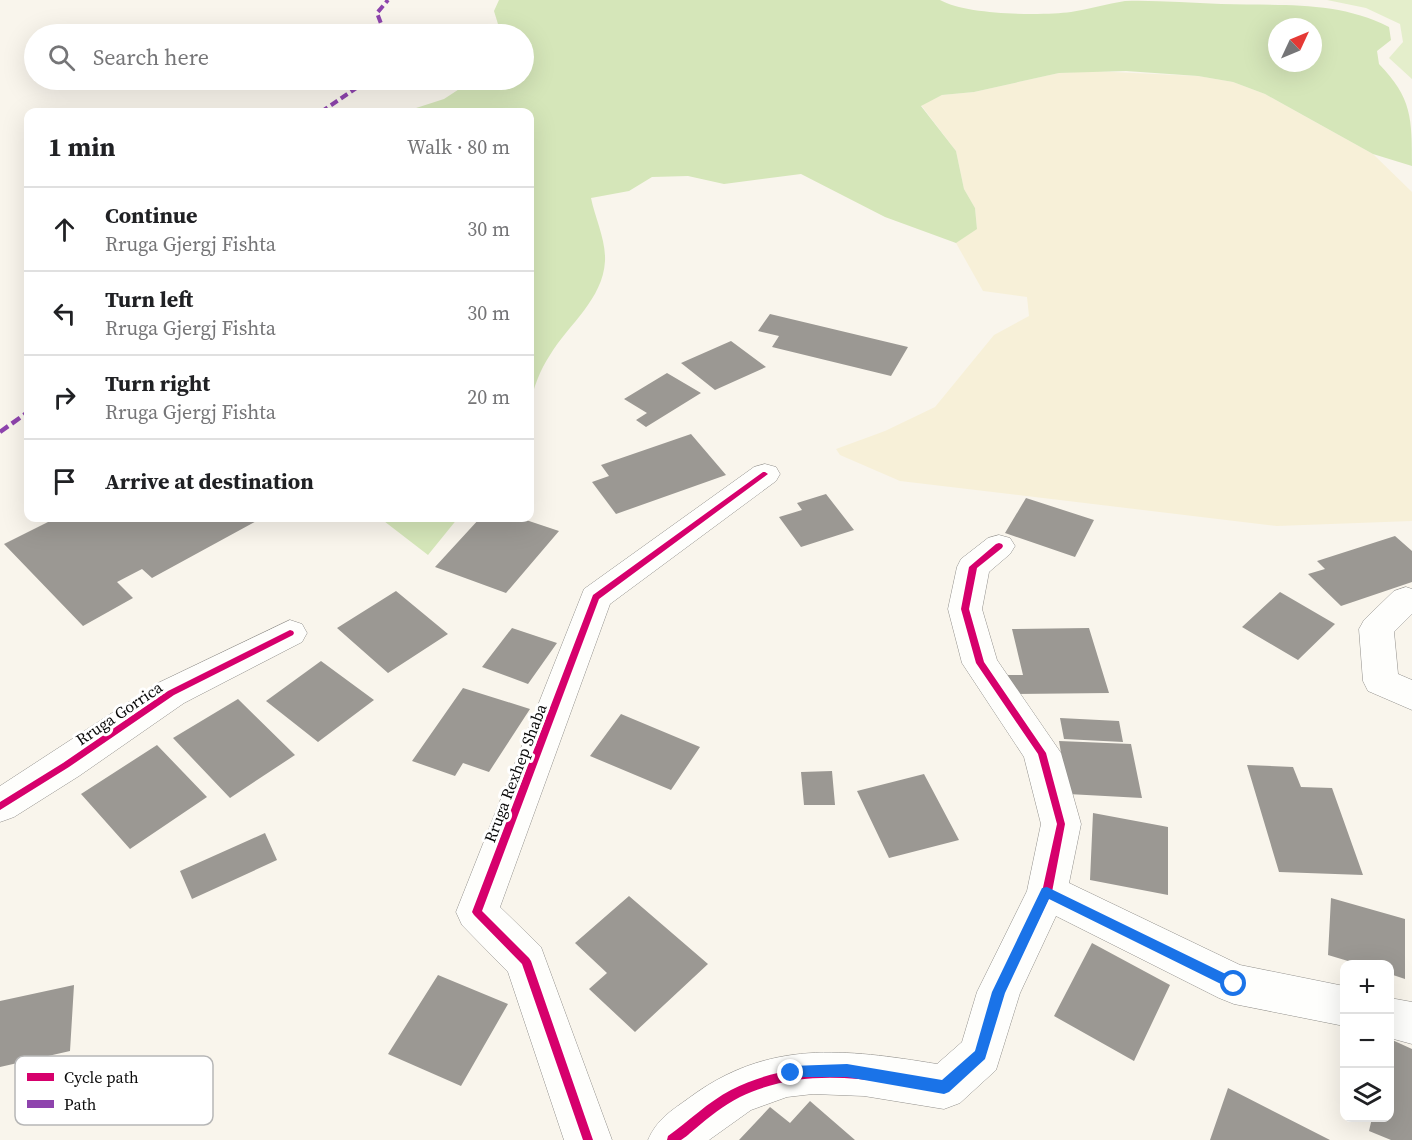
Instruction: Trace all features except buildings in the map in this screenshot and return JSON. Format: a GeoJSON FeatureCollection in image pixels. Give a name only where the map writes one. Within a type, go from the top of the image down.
{"type":"FeatureCollection","features":[{"type":"Feature","properties":{"kind":"street","name":"Rruga Rexhep Shaba"},"geometry":{"type":"LineString","coordinates":[[588,1140],[526,961],[477,912],[596,597],[765,474]]}},
{"type":"Feature","properties":{"kind":"street"},"geometry":{"type":"LineString","coordinates":[[672,1140],[734,1094],[791,1073],[847,1071],[944,1087],[980,1055],[999,992],[1047,892],[1061,824],[1042,753],[980,663],[965,609],[973,567],[999,546]]}},
{"type":"Feature","properties":{"kind":"street"},"geometry":{"type":"LineString","coordinates":[[1407,598],[1376,629],[1381,681],[1412,696]]}},
{"type":"Feature","properties":{"kind":"street","name":"Rruga Gorrica"},"geometry":{"type":"LineString","coordinates":[[0,806],[66,765],[171,693],[290,633]]}},
{"type":"Feature","properties":{"kind":"street"},"geometry":{"type":"LineString","coordinates":[[1047,892],[1234,984],[1340,1005]]}},
{"type":"Feature","properties":{"kind":"street"},"geometry":{"type":"LineString","coordinates":[[1394,1019],[1412,1023]]}},
{"type":"Feature","properties":{"kind":"shaded area"},"geometry":{"type":"Polygon","coordinates":[[[1091,71],[1198,76],[1233,82],[1265,94],[1373,154],[1412,192],[1412,521],[1277,526],[900,481],[840,455],[836,449],[885,431],[935,407],[994,335],[1029,316],[1027,297],[983,291],[956,243],[977,228],[975,208],[964,189],[956,151],[921,105],[942,95],[974,92],[1059,73],[1091,71]]]}},
{"type":"Feature","properties":{"kind":"green space"},"geometry":{"type":"Polygon","coordinates":[[[499,0],[940,0],[967,9],[1023,14],[1071,12],[1125,1],[1328,8],[1369,18],[1389,27],[1391,40],[1377,51],[1379,64],[1398,88],[1408,110],[1412,166],[1373,154],[1265,94],[1233,82],[1198,76],[1126,71],[1059,73],[974,92],[942,95],[921,106],[956,151],[964,189],[975,208],[977,229],[956,243],[885,217],[801,174],[724,184],[688,176],[652,177],[629,191],[591,198],[604,245],[603,275],[592,299],[546,361],[534,390],[534,108],[416,108],[444,99],[458,90],[534,90],[534,24],[498,24],[494,11],[499,0]]]}},
{"type":"Feature","properties":{"kind":"green space"},"geometry":{"type":"Polygon","coordinates":[[[1327,0],[1412,0],[1412,79],[1389,58],[1403,42],[1400,24],[1366,8],[1327,0]]]}},
{"type":"Feature","properties":{"kind":"green space"},"geometry":{"type":"Polygon","coordinates":[[[385,522],[455,522],[428,555],[385,522]]]}},
{"type":"Feature","properties":{"kind":"marked path"},"geometry":{"type":"LineString","coordinates":[[381,24],[377,13],[388,0]]}},
{"type":"Feature","properties":{"kind":"marked path"},"geometry":{"type":"LineString","coordinates":[[327,108],[353,90]]}},
{"type":"Feature","properties":{"kind":"marked path"},"geometry":{"type":"LineString","coordinates":[[0,432],[24,415]]}},
{"type":"Feature","properties":{"kind":"cycle path"},"geometry":{"type":"LineString","coordinates":[[588,1140],[526,961],[477,912],[596,597],[765,474]]}},
{"type":"Feature","properties":{"kind":"cycle path"},"geometry":{"type":"LineString","coordinates":[[672,1140],[727,1099],[761,1083],[813,1072],[838,1072],[944,1087],[980,1055],[999,992],[1047,892],[1061,824],[1042,753],[980,663],[965,609],[973,567],[999,546]]}},
{"type":"Feature","properties":{"kind":"cycle path"},"geometry":{"type":"LineString","coordinates":[[0,806],[66,765],[171,693],[290,633]]}},
{"type":"Feature","properties":{"kind":"route"},"geometry":{"type":"LineString","coordinates":[[791,1073],[847,1071],[944,1087],[980,1055],[999,992],[1047,892],[1234,984]]}}]}
